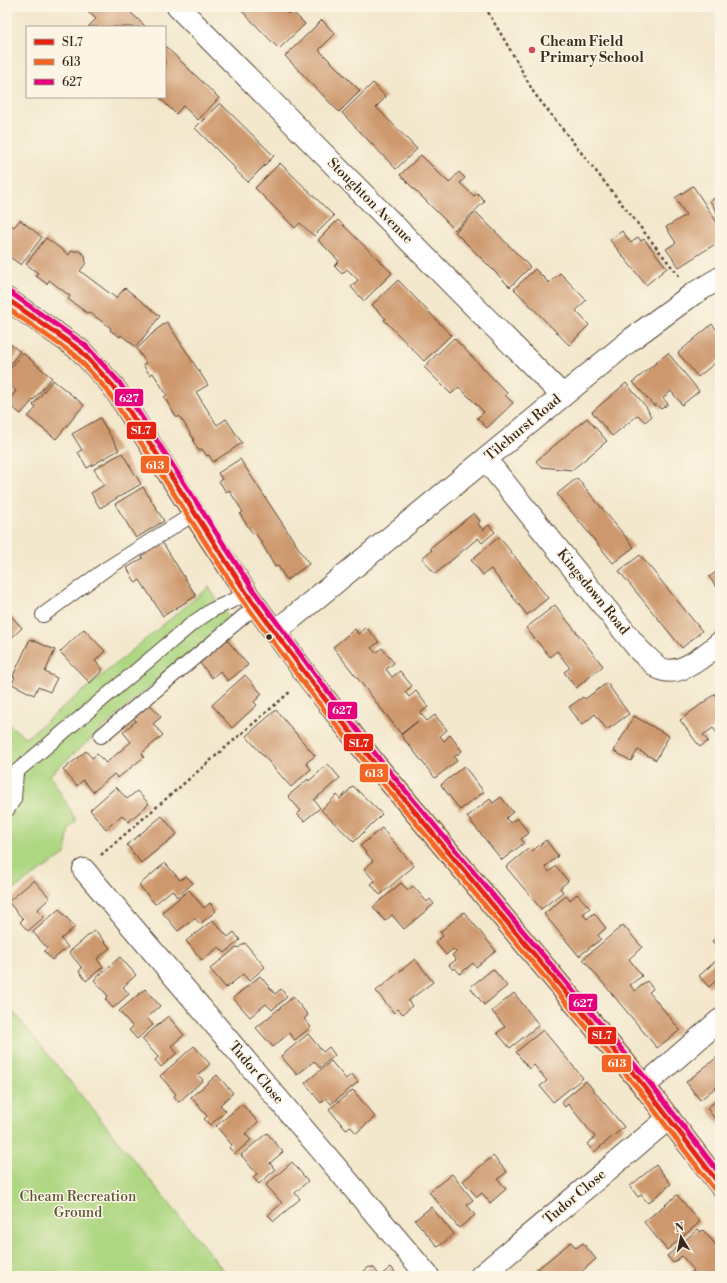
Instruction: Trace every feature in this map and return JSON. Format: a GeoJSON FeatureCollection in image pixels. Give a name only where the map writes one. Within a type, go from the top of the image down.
{"type":"FeatureCollection","features":[{"type":"Feature","properties":{"kind":"main road"},"geometry":{"type":"LineString","coordinates":[[7,299],[80,350],[113,386],[213,543],[308,677],[375,764],[644,1086],[720,1185]]}},
{"type":"Feature","properties":{"kind":"street","name":"Stoughton Avenue"},"geometry":{"type":"LineString","coordinates":[[178,7],[562,395]]}},
{"type":"Feature","properties":{"kind":"street","name":"Tilehurst Road"},"geometry":{"type":"LineString","coordinates":[[275,632],[633,338],[693,294],[720,278]]}},
{"type":"Feature","properties":{"kind":"street","name":"Kingsdown Road"},"geometry":{"type":"LineString","coordinates":[[486,460],[640,651],[660,668],[670,671],[681,669],[702,657],[720,643]]}},
{"type":"Feature","properties":{"kind":"street","name":"Tudor Close"},"geometry":{"type":"LineString","coordinates":[[84,870],[428,1276]]}},
{"type":"Feature","properties":{"kind":"street"},"geometry":{"type":"LineString","coordinates":[[644,1086],[720,1020]]}},
{"type":"Feature","properties":{"kind":"street","name":"Tudor Close"},"geometry":{"type":"LineString","coordinates":[[481,1276],[669,1118]]}},
{"type":"Feature","properties":{"kind":"lane"},"geometry":{"type":"LineString","coordinates":[[43,615],[106,569],[195,513]]}},
{"type":"Feature","properties":{"kind":"lane"},"geometry":{"type":"LineString","coordinates":[[101,736],[252,600]]}},
{"type":"Feature","properties":{"kind":"lane"},"geometry":{"type":"LineString","coordinates":[[7,810],[14,799],[16,772],[193,623],[212,610],[252,600]]}},
{"type":"Feature","properties":{"kind":"path"},"geometry":{"type":"LineString","coordinates":[[485,7],[534,92],[693,294]]}},
{"type":"Feature","properties":{"kind":"path"},"geometry":{"type":"LineString","coordinates":[[84,870],[308,677]]}},
{"type":"Feature","properties":{"kind":"green space"},"geometry":{"type":"Polygon","coordinates":[[[209,587],[231,622],[140,695],[50,775],[76,820],[69,829],[65,854],[7,894],[7,723],[26,738],[209,587]]]}},
{"type":"Feature","properties":{"kind":"green space","name":"Cheam Recreation Ground"},"geometry":{"type":"Polygon","coordinates":[[[7,1004],[228,1276],[7,1276],[7,1004]]]}},
{"type":"Feature","properties":{"kind":"building"},"geometry":{"type":"Polygon","coordinates":[[[84,7],[125,7],[145,26],[89,26],[96,19],[84,7]]]}},
{"type":"Feature","properties":{"kind":"building"},"geometry":{"type":"Polygon","coordinates":[[[238,7],[281,7],[288,14],[291,10],[305,24],[279,49],[238,7]]]}},
{"type":"Feature","properties":{"kind":"building"},"geometry":{"type":"Polygon","coordinates":[[[322,20],[335,34],[319,50],[360,91],[339,112],[285,56],[322,20]]]}},
{"type":"Feature","properties":{"kind":"building"},"geometry":{"type":"Polygon","coordinates":[[[166,47],[219,98],[198,120],[183,106],[176,114],[160,98],[166,98],[166,47]]]}},
{"type":"Feature","properties":{"kind":"building"},"geometry":{"type":"Polygon","coordinates":[[[373,83],[386,97],[376,107],[417,149],[396,169],[342,113],[373,83]]]}},
{"type":"Feature","properties":{"kind":"building"},"geometry":{"type":"Polygon","coordinates":[[[220,103],[274,156],[248,182],[195,128],[220,103]]]}},
{"type":"Feature","properties":{"kind":"building"},"geometry":{"type":"Polygon","coordinates":[[[421,155],[449,183],[459,172],[465,178],[460,183],[474,196],[477,193],[485,201],[455,230],[400,175],[421,155]]]}},
{"type":"Feature","properties":{"kind":"building"},"geometry":{"type":"Polygon","coordinates":[[[280,163],[334,216],[314,236],[300,223],[295,228],[255,188],[280,163]]]}},
{"type":"Feature","properties":{"kind":"building"},"geometry":{"type":"Polygon","coordinates":[[[693,186],[720,227],[720,241],[679,267],[666,249],[676,243],[666,227],[686,215],[675,198],[693,186]]]}},
{"type":"Feature","properties":{"kind":"building"},"geometry":{"type":"Polygon","coordinates":[[[720,195],[720,217],[710,201],[720,195]]]}},
{"type":"Feature","properties":{"kind":"building"},"geometry":{"type":"Polygon","coordinates":[[[476,212],[530,267],[510,287],[455,232],[476,212]]]}},
{"type":"Feature","properties":{"kind":"building"},"geometry":{"type":"Polygon","coordinates":[[[20,220],[42,237],[21,265],[7,255],[7,222],[14,227],[20,220]]]}},
{"type":"Feature","properties":{"kind":"building"},"geometry":{"type":"Polygon","coordinates":[[[338,220],[392,273],[364,301],[351,287],[358,280],[347,269],[342,274],[334,266],[339,261],[318,240],[338,220]]]}},
{"type":"Feature","properties":{"kind":"building"},"geometry":{"type":"Polygon","coordinates":[[[622,231],[631,243],[638,237],[641,241],[644,239],[667,268],[646,285],[610,240],[622,231]]]}},
{"type":"Feature","properties":{"kind":"building"},"geometry":{"type":"Polygon","coordinates":[[[46,238],[69,255],[71,251],[79,251],[85,255],[86,263],[80,271],[116,298],[125,288],[160,316],[136,347],[121,335],[120,337],[110,330],[111,328],[89,312],[87,313],[68,299],[70,296],[49,280],[47,284],[36,276],[38,273],[26,264],[46,238]]]}},
{"type":"Feature","properties":{"kind":"building"},"geometry":{"type":"Polygon","coordinates":[[[535,269],[549,283],[560,273],[586,300],[576,311],[589,325],[569,345],[514,289],[535,269]]]}},
{"type":"Feature","properties":{"kind":"building"},"geometry":{"type":"Polygon","coordinates":[[[398,280],[451,335],[424,361],[384,320],[386,319],[372,305],[398,280]]]}},
{"type":"Feature","properties":{"kind":"building"},"geometry":{"type":"Polygon","coordinates":[[[167,322],[208,385],[196,392],[217,425],[226,419],[242,443],[213,462],[209,455],[207,456],[202,449],[199,451],[184,423],[179,416],[177,418],[164,397],[167,395],[153,373],[150,375],[143,365],[146,363],[137,349],[156,330],[167,322]]]}},
{"type":"Feature","properties":{"kind":"building"},"geometry":{"type":"Polygon","coordinates":[[[712,324],[720,334],[720,359],[698,377],[678,353],[712,324]]]}},
{"type":"Feature","properties":{"kind":"building"},"geometry":{"type":"Polygon","coordinates":[[[454,338],[507,393],[505,395],[513,403],[487,428],[477,418],[484,412],[459,387],[451,394],[424,367],[454,338]]]}},
{"type":"Feature","properties":{"kind":"building"},"geometry":{"type":"Polygon","coordinates":[[[7,341],[20,352],[7,368],[7,341]]]}},
{"type":"Feature","properties":{"kind":"building"},"geometry":{"type":"Polygon","coordinates":[[[23,353],[52,378],[21,414],[7,403],[16,391],[7,383],[7,372],[23,353]]]}},
{"type":"Feature","properties":{"kind":"building"},"geometry":{"type":"Polygon","coordinates":[[[668,353],[699,391],[682,405],[671,391],[663,398],[668,404],[661,409],[656,404],[654,406],[633,382],[668,353]]]}},
{"type":"Feature","properties":{"kind":"building"},"geometry":{"type":"Polygon","coordinates":[[[53,380],[84,405],[56,439],[28,417],[36,408],[33,405],[53,380]]]}},
{"type":"Feature","properties":{"kind":"building"},"geometry":{"type":"Polygon","coordinates":[[[626,383],[647,408],[651,417],[645,422],[638,415],[612,436],[592,412],[626,383]]]}},
{"type":"Feature","properties":{"kind":"building"},"geometry":{"type":"Polygon","coordinates":[[[100,418],[119,450],[87,468],[78,452],[82,450],[72,434],[100,418]]]}},
{"type":"Feature","properties":{"kind":"building"},"geometry":{"type":"Polygon","coordinates":[[[587,418],[607,441],[572,470],[541,467],[536,461],[587,418]]]}},
{"type":"Feature","properties":{"kind":"building"},"geometry":{"type":"Polygon","coordinates":[[[122,453],[141,484],[100,508],[91,493],[104,485],[94,469],[122,453]]]}},
{"type":"Feature","properties":{"kind":"building"},"geometry":{"type":"Polygon","coordinates":[[[240,459],[309,564],[287,580],[278,566],[275,567],[260,540],[255,533],[253,534],[247,525],[240,514],[243,512],[229,490],[226,492],[219,481],[222,479],[218,473],[240,459]]]}},
{"type":"Feature","properties":{"kind":"building"},"geometry":{"type":"Polygon","coordinates":[[[577,478],[634,547],[613,563],[557,494],[577,478]]]}},
{"type":"Feature","properties":{"kind":"building"},"geometry":{"type":"Polygon","coordinates":[[[143,487],[164,521],[136,538],[115,504],[143,487]]]}},
{"type":"Feature","properties":{"kind":"building"},"geometry":{"type":"Polygon","coordinates":[[[474,513],[480,521],[478,524],[483,530],[489,525],[495,532],[482,543],[478,538],[435,574],[422,558],[432,550],[430,548],[474,513]]]}},
{"type":"Feature","properties":{"kind":"building"},"geometry":{"type":"Polygon","coordinates":[[[499,537],[548,598],[527,615],[491,569],[483,575],[471,560],[499,537]]]}},
{"type":"Feature","properties":{"kind":"building"},"geometry":{"type":"Polygon","coordinates":[[[161,540],[196,596],[163,616],[140,580],[136,583],[127,568],[143,558],[140,553],[161,540]]]}},
{"type":"Feature","properties":{"kind":"building"},"geometry":{"type":"Polygon","coordinates":[[[640,555],[702,631],[682,648],[619,571],[640,555]]]}},
{"type":"Feature","properties":{"kind":"building"},"geometry":{"type":"Polygon","coordinates":[[[720,569],[720,591],[709,577],[720,569]]]}},
{"type":"Feature","properties":{"kind":"building"},"geometry":{"type":"Polygon","coordinates":[[[555,605],[603,666],[576,688],[564,672],[570,668],[557,651],[550,657],[526,628],[555,605]]]}},
{"type":"Feature","properties":{"kind":"building"},"geometry":{"type":"Polygon","coordinates":[[[7,611],[22,628],[7,642],[7,611]]]}},
{"type":"Feature","properties":{"kind":"building"},"geometry":{"type":"Polygon","coordinates":[[[366,627],[379,642],[371,648],[376,653],[382,648],[394,663],[386,669],[392,677],[400,671],[412,686],[405,692],[409,697],[416,691],[428,707],[420,713],[427,721],[435,715],[447,730],[440,736],[444,741],[450,735],[462,751],[454,757],[457,761],[435,778],[401,735],[418,721],[401,734],[333,647],[355,629],[358,634],[366,627]]]}},
{"type":"Feature","properties":{"kind":"building"},"geometry":{"type":"Polygon","coordinates":[[[84,629],[105,651],[95,661],[103,670],[90,683],[60,652],[84,629]]]}},
{"type":"Feature","properties":{"kind":"building"},"geometry":{"type":"Polygon","coordinates":[[[30,639],[55,650],[45,672],[57,678],[50,692],[38,687],[34,695],[12,684],[15,677],[13,676],[30,639]]]}},
{"type":"Feature","properties":{"kind":"building"},"geometry":{"type":"Polygon","coordinates":[[[227,640],[248,665],[228,681],[220,671],[212,678],[200,663],[227,640]]]}},
{"type":"Feature","properties":{"kind":"building"},"geometry":{"type":"Polygon","coordinates":[[[245,675],[262,694],[254,702],[257,705],[232,728],[212,705],[245,675]]]}},
{"type":"Feature","properties":{"kind":"building"},"geometry":{"type":"Polygon","coordinates":[[[607,683],[629,714],[607,730],[595,714],[582,725],[569,707],[583,697],[585,699],[607,683]]]}},
{"type":"Feature","properties":{"kind":"building"},"geometry":{"type":"Polygon","coordinates":[[[715,694],[720,700],[720,731],[717,733],[713,728],[703,735],[708,741],[700,747],[680,720],[715,694]]]}},
{"type":"Feature","properties":{"kind":"building"},"geometry":{"type":"Polygon","coordinates":[[[147,701],[161,717],[153,724],[163,735],[142,753],[144,757],[118,778],[114,774],[93,792],[83,780],[77,786],[63,770],[86,751],[92,758],[97,754],[106,763],[131,742],[123,732],[136,721],[131,715],[147,701]]]}},
{"type":"Feature","properties":{"kind":"building"},"geometry":{"type":"Polygon","coordinates":[[[276,710],[315,756],[306,763],[311,769],[291,787],[246,736],[276,710]]]}},
{"type":"Feature","properties":{"kind":"building"},"geometry":{"type":"Polygon","coordinates":[[[634,716],[669,736],[656,760],[638,750],[631,761],[614,751],[634,716]]]}},
{"type":"Feature","properties":{"kind":"building"},"geometry":{"type":"Polygon","coordinates":[[[328,764],[340,778],[314,800],[320,808],[304,821],[297,814],[301,811],[288,796],[308,779],[309,781],[328,764]]]}},
{"type":"Feature","properties":{"kind":"building"},"geometry":{"type":"Polygon","coordinates":[[[464,766],[484,792],[460,810],[441,785],[464,766]]]}},
{"type":"Feature","properties":{"kind":"building"},"geometry":{"type":"Polygon","coordinates":[[[353,786],[382,814],[354,842],[321,810],[337,795],[340,799],[353,786]]]}},
{"type":"Feature","properties":{"kind":"building"},"geometry":{"type":"Polygon","coordinates":[[[116,787],[127,799],[137,791],[149,804],[128,822],[122,815],[106,829],[90,810],[116,787]]]}},
{"type":"Feature","properties":{"kind":"building"},"geometry":{"type":"Polygon","coordinates":[[[501,797],[513,812],[506,818],[510,823],[517,818],[529,833],[521,839],[524,843],[502,860],[467,817],[490,799],[493,803],[501,797]]]}},
{"type":"Feature","properties":{"kind":"building"},"geometry":{"type":"Polygon","coordinates":[[[162,816],[177,834],[141,863],[127,845],[162,816]]]}},
{"type":"Feature","properties":{"kind":"building"},"geometry":{"type":"Polygon","coordinates":[[[382,828],[414,866],[380,895],[371,884],[375,881],[364,869],[373,861],[360,846],[382,828]]]}},
{"type":"Feature","properties":{"kind":"building"},"geometry":{"type":"Polygon","coordinates":[[[546,840],[558,856],[545,867],[549,872],[556,866],[568,881],[560,888],[563,892],[541,909],[506,867],[528,849],[531,852],[546,840]]]}},
{"type":"Feature","properties":{"kind":"building"},"geometry":{"type":"Polygon","coordinates":[[[165,863],[180,880],[186,876],[193,883],[177,897],[172,890],[155,904],[139,885],[165,863]]]}},
{"type":"Feature","properties":{"kind":"building"},"geometry":{"type":"Polygon","coordinates":[[[34,880],[50,898],[37,910],[44,917],[28,931],[20,922],[23,919],[8,902],[34,880]]]}},
{"type":"Feature","properties":{"kind":"building"},"geometry":{"type":"Polygon","coordinates":[[[401,883],[408,890],[413,886],[427,902],[430,899],[434,904],[404,929],[392,915],[385,921],[373,907],[401,883]]]}},
{"type":"Feature","properties":{"kind":"building"},"geometry":{"type":"Polygon","coordinates":[[[189,890],[204,908],[210,903],[216,911],[200,924],[195,918],[178,931],[162,912],[189,890]]]}},
{"type":"Feature","properties":{"kind":"building"},"geometry":{"type":"Polygon","coordinates":[[[577,894],[590,908],[583,914],[585,917],[587,919],[594,913],[606,928],[598,935],[601,939],[579,956],[544,914],[566,896],[570,900],[577,894]]]}},
{"type":"Feature","properties":{"kind":"building"},"geometry":{"type":"Polygon","coordinates":[[[59,909],[75,927],[61,939],[68,947],[52,960],[44,951],[47,948],[33,932],[59,909]]]}},
{"type":"Feature","properties":{"kind":"building"},"geometry":{"type":"Polygon","coordinates":[[[464,912],[496,951],[476,967],[473,963],[460,974],[455,968],[453,970],[449,965],[456,960],[452,955],[456,952],[453,949],[446,955],[435,942],[443,936],[440,932],[464,912]]]}},
{"type":"Feature","properties":{"kind":"building"},"geometry":{"type":"Polygon","coordinates":[[[213,920],[228,937],[234,932],[240,940],[225,953],[219,947],[202,960],[186,941],[213,920]]]}},
{"type":"Feature","properties":{"kind":"building"},"geometry":{"type":"Polygon","coordinates":[[[623,925],[642,947],[629,959],[642,976],[630,985],[635,991],[647,981],[653,989],[649,992],[680,1030],[657,1048],[583,959],[623,925]]]}},
{"type":"Feature","properties":{"kind":"building"},"geometry":{"type":"Polygon","coordinates":[[[95,930],[110,948],[97,959],[103,967],[86,981],[79,971],[82,968],[69,952],[95,930]]]}},
{"type":"Feature","properties":{"kind":"building"},"geometry":{"type":"Polygon","coordinates":[[[720,934],[720,950],[712,941],[720,934]]]}},
{"type":"Feature","properties":{"kind":"building"},"geometry":{"type":"Polygon","coordinates":[[[245,943],[265,967],[249,981],[243,974],[226,988],[210,969],[237,947],[238,948],[245,943]]]}},
{"type":"Feature","properties":{"kind":"building"},"geometry":{"type":"Polygon","coordinates":[[[120,957],[136,975],[123,987],[129,994],[113,1008],[105,999],[108,996],[94,980],[120,957]]]}},
{"type":"Feature","properties":{"kind":"building"},"geometry":{"type":"Polygon","coordinates":[[[719,958],[720,977],[709,987],[699,976],[719,958]]]}},
{"type":"Feature","properties":{"kind":"building"},"geometry":{"type":"Polygon","coordinates":[[[415,959],[433,982],[408,1001],[412,1006],[403,1014],[398,1009],[394,1013],[376,991],[415,959]]]}},
{"type":"Feature","properties":{"kind":"building"},"geometry":{"type":"Polygon","coordinates":[[[493,969],[507,986],[484,1005],[470,987],[493,969]]]}},
{"type":"Feature","properties":{"kind":"building"},"geometry":{"type":"Polygon","coordinates":[[[260,976],[275,994],[281,989],[287,997],[272,1010],[266,1004],[250,1017],[233,998],[260,976]]]}},
{"type":"Feature","properties":{"kind":"building"},"geometry":{"type":"Polygon","coordinates":[[[145,989],[160,1006],[147,1018],[153,1025],[137,1039],[129,1030],[133,1027],[119,1011],[145,989]]]}},
{"type":"Feature","properties":{"kind":"building"},"geometry":{"type":"Polygon","coordinates":[[[514,993],[539,1025],[510,1048],[497,1033],[505,1027],[492,1011],[514,993]]]}},
{"type":"Feature","properties":{"kind":"building"},"geometry":{"type":"Polygon","coordinates":[[[293,997],[308,1015],[304,1019],[311,1027],[295,1040],[289,1033],[273,1047],[256,1028],[293,997]]]}},
{"type":"Feature","properties":{"kind":"building"},"geometry":{"type":"Polygon","coordinates":[[[168,1016],[184,1035],[171,1046],[177,1053],[161,1067],[155,1060],[158,1057],[142,1039],[168,1016]]]}},
{"type":"Feature","properties":{"kind":"building"},"geometry":{"type":"Polygon","coordinates":[[[543,1030],[583,1078],[553,1102],[540,1086],[547,1081],[534,1065],[529,1069],[516,1052],[543,1030]]]}},
{"type":"Feature","properties":{"kind":"building"},"geometry":{"type":"Polygon","coordinates":[[[308,1034],[323,1052],[329,1047],[335,1055],[320,1068],[314,1061],[297,1075],[281,1056],[308,1034]]]}},
{"type":"Feature","properties":{"kind":"building"},"geometry":{"type":"Polygon","coordinates":[[[194,1046],[210,1064],[198,1075],[203,1080],[179,1102],[174,1096],[176,1094],[160,1076],[194,1046]]]}},
{"type":"Feature","properties":{"kind":"building"},"geometry":{"type":"Polygon","coordinates":[[[720,1055],[720,1084],[700,1100],[686,1082],[720,1055]]]}},
{"type":"Feature","properties":{"kind":"building"},"geometry":{"type":"Polygon","coordinates":[[[331,1061],[346,1079],[352,1074],[358,1082],[331,1104],[326,1098],[321,1103],[305,1083],[331,1061]]]}},
{"type":"Feature","properties":{"kind":"building"},"geometry":{"type":"Polygon","coordinates":[[[217,1075],[233,1093],[220,1105],[226,1111],[210,1125],[204,1119],[207,1116],[191,1097],[217,1075]]]}},
{"type":"Feature","properties":{"kind":"building"},"geometry":{"type":"Polygon","coordinates":[[[586,1081],[624,1127],[594,1152],[587,1144],[595,1137],[568,1104],[565,1107],[561,1102],[586,1081]]]}},
{"type":"Feature","properties":{"kind":"building"},"geometry":{"type":"Polygon","coordinates":[[[353,1090],[375,1117],[356,1133],[350,1126],[346,1130],[329,1109],[353,1090]]]}},
{"type":"Feature","properties":{"kind":"building"},"geometry":{"type":"Polygon","coordinates":[[[720,1098],[720,1126],[707,1108],[720,1098]]]}},
{"type":"Feature","properties":{"kind":"building"},"geometry":{"type":"Polygon","coordinates":[[[242,1104],[258,1122],[245,1134],[251,1140],[235,1154],[229,1148],[232,1145],[216,1126],[242,1104]]]}},
{"type":"Feature","properties":{"kind":"building"},"geometry":{"type":"Polygon","coordinates":[[[267,1133],[283,1152],[270,1163],[275,1170],[259,1184],[253,1177],[257,1174],[241,1155],[267,1133]]]}},
{"type":"Feature","properties":{"kind":"building"},"geometry":{"type":"Polygon","coordinates":[[[493,1156],[507,1172],[498,1179],[506,1189],[490,1203],[482,1193],[477,1197],[463,1181],[493,1156]]]}},
{"type":"Feature","properties":{"kind":"building"},"geometry":{"type":"Polygon","coordinates":[[[292,1162],[308,1181],[295,1193],[300,1199],[274,1221],[268,1215],[282,1203],[266,1185],[292,1162]]]}},
{"type":"Feature","properties":{"kind":"building"},"geometry":{"type":"Polygon","coordinates":[[[656,1165],[671,1184],[648,1203],[641,1195],[638,1197],[630,1186],[656,1165]]]}},
{"type":"Feature","properties":{"kind":"building"},"geometry":{"type":"Polygon","coordinates":[[[452,1174],[473,1200],[467,1205],[475,1215],[459,1228],[429,1192],[452,1174]]]}},
{"type":"Feature","properties":{"kind":"building"},"geometry":{"type":"Polygon","coordinates":[[[677,1195],[700,1222],[667,1250],[644,1222],[677,1195]]]}},
{"type":"Feature","properties":{"kind":"building"},"geometry":{"type":"Polygon","coordinates":[[[431,1207],[454,1234],[438,1247],[415,1220],[431,1207]]]}},
{"type":"Feature","properties":{"kind":"building"},"geometry":{"type":"Polygon","coordinates":[[[698,1229],[701,1232],[703,1230],[720,1250],[720,1261],[716,1264],[720,1271],[714,1276],[687,1276],[694,1270],[682,1256],[673,1263],[667,1256],[698,1229]]]}},
{"type":"Feature","properties":{"kind":"building"},"geometry":{"type":"Polygon","coordinates":[[[571,1242],[576,1248],[583,1243],[596,1259],[580,1273],[583,1276],[533,1276],[531,1274],[571,1242]]]}},
{"type":"Feature","properties":{"kind":"building"},"geometry":{"type":"Polygon","coordinates":[[[369,1267],[374,1268],[380,1276],[358,1276],[369,1267]]]}},
{"type":"Feature","properties":{"kind":"building"},"geometry":{"type":"Polygon","coordinates":[[[391,1267],[398,1276],[380,1276],[391,1267]]]}},
{"type":"Feature","properties":{"kind":"transit line","name":"627"},"geometry":{"type":"LineString","coordinates":[[11,293],[85,345],[119,382],[253,590],[380,760],[649,1082],[720,1174]]}},
{"type":"Feature","properties":{"kind":"transit line","name":"SL7"},"geometry":{"type":"LineString","coordinates":[[7,299],[80,350],[113,386],[247,594],[308,677],[375,764],[644,1086],[720,1185]]}},
{"type":"Feature","properties":{"kind":"transit line","name":"613"},"geometry":{"type":"LineString","coordinates":[[7,308],[75,355],[107,390],[241,598],[302,681],[370,768],[639,1090],[714,1189]]}},
{"type":"Feature","properties":{"kind":"place","name":"Cheam Field Primary School"},"geometry":{"type":"Point","coordinates":[532,50]}}]}
